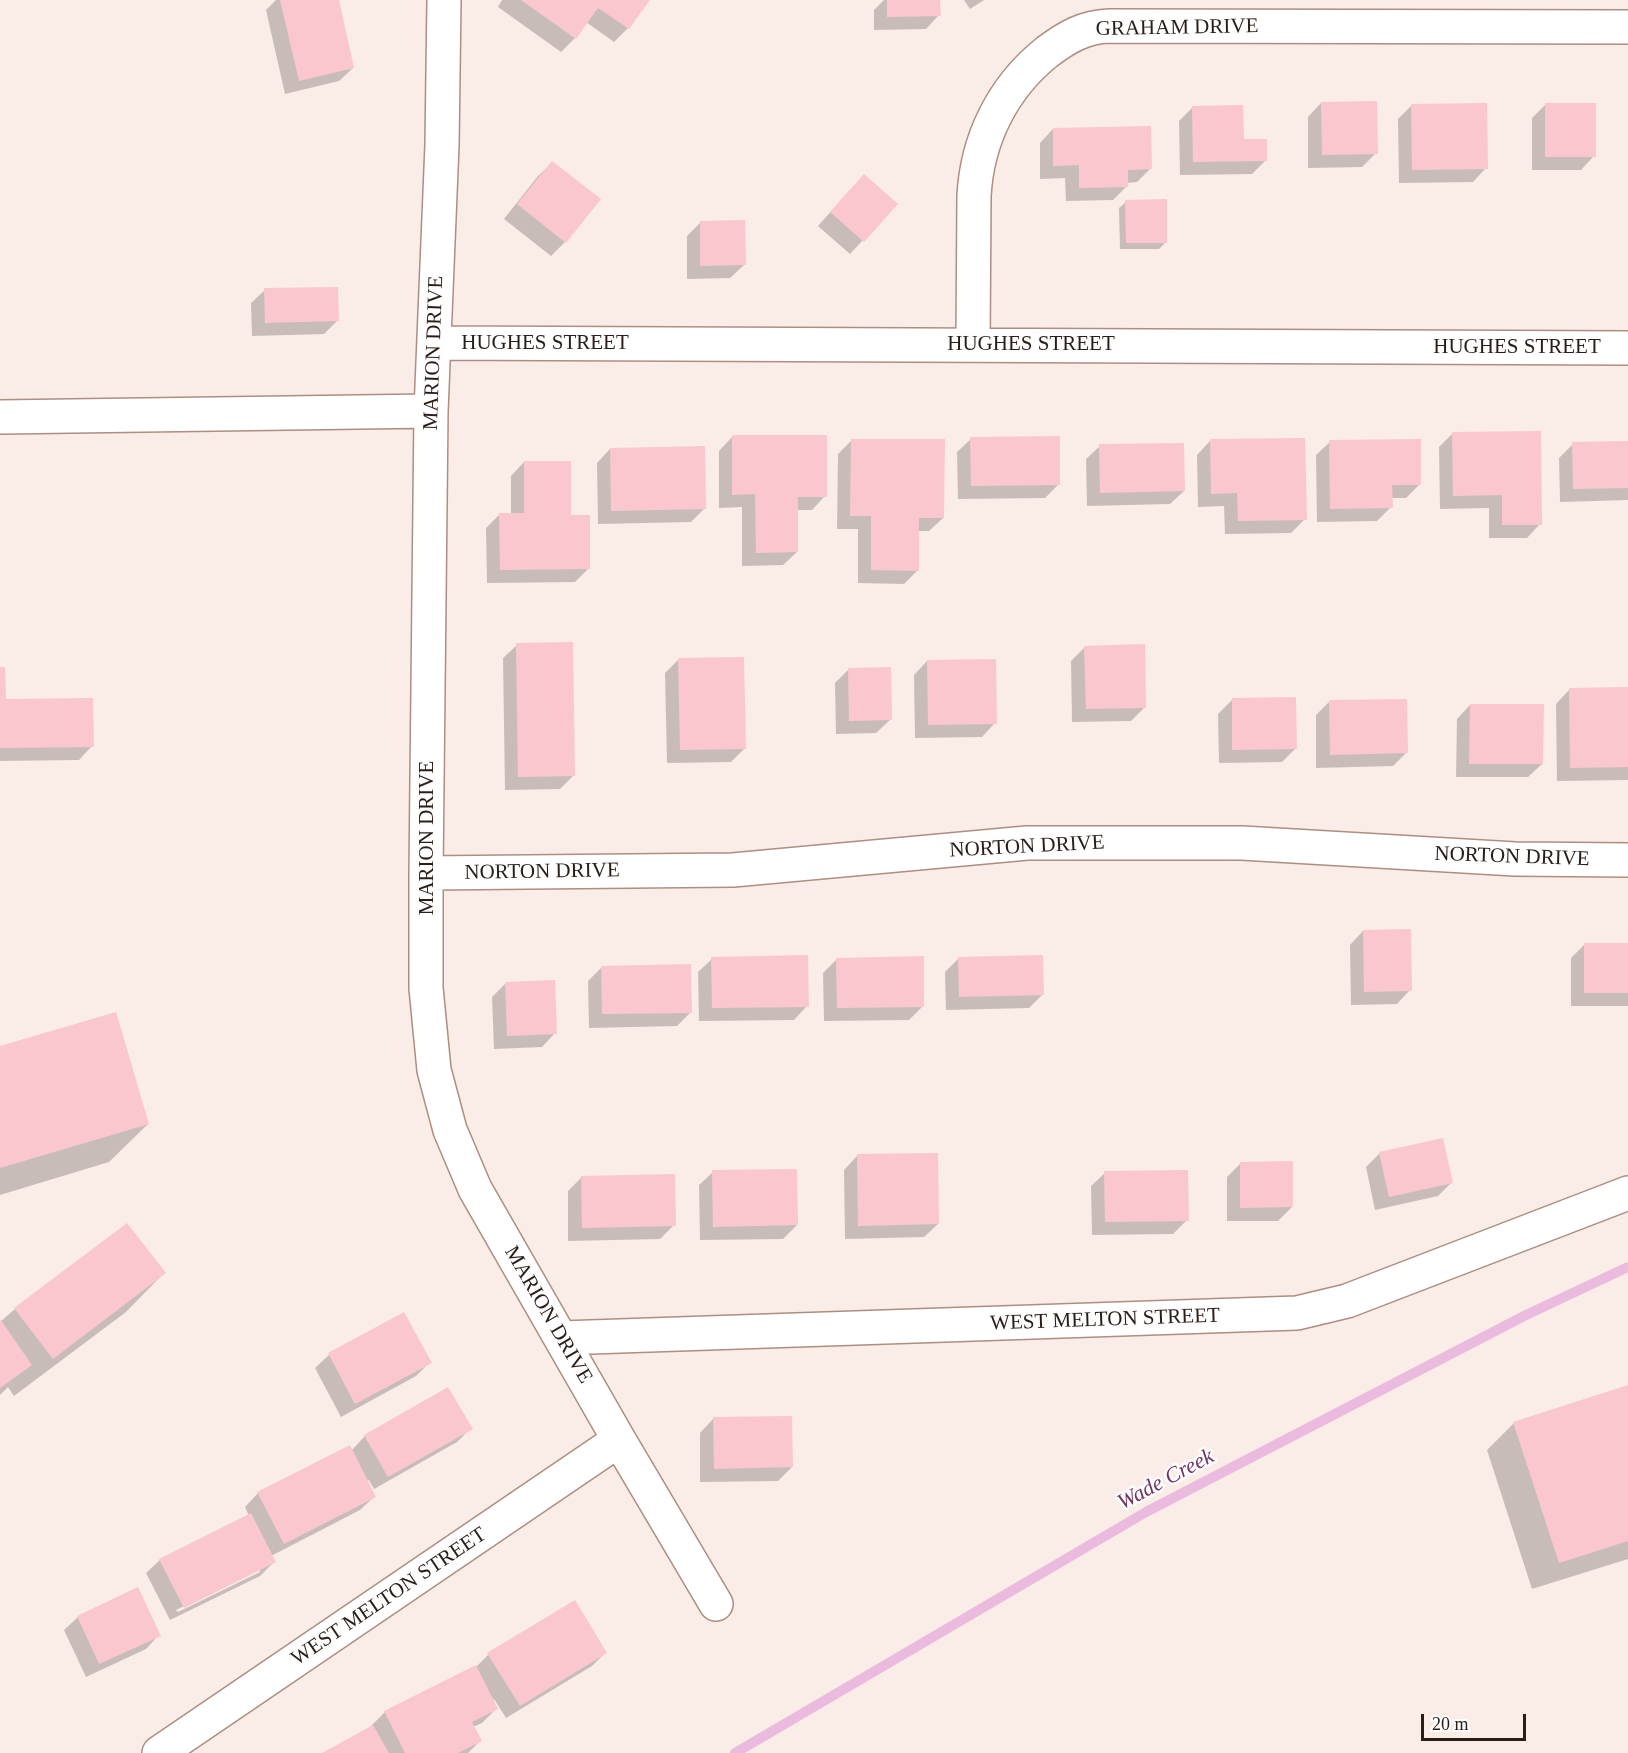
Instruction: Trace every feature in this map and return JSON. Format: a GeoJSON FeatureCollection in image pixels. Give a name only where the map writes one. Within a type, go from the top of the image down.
{"type":"FeatureCollection","features":[{"type":"Feature","properties":{"kind":"street","name":"MARION DRIVE"},"geometry":{"type":"LineString","coordinates":[[444,0],[442,145],[431,411],[426,873],[427,1016],[434,1070],[460,1159],[475,1189],[716,1604]]}},
{"type":"Feature","properties":{"kind":"street","name":"GRAHAM DRIVE"},"geometry":{"type":"LineString","coordinates":[[973,344],[974,196],[975,178],[982,146],[998,110],[1021,77],[1056,45],[1077,32],[1109,26],[1628,27]]}},
{"type":"Feature","properties":{"kind":"street","name":"HUGHES STREET"},"geometry":{"type":"LineString","coordinates":[[435,343],[1628,348]]}},
{"type":"Feature","properties":{"kind":"street"},"geometry":{"type":"LineString","coordinates":[[0,417],[431,411]]}},
{"type":"Feature","properties":{"kind":"street","name":"NORTON DRIVE"},"geometry":{"type":"LineString","coordinates":[[426,873],[733,870],[1059,842],[1242,843],[1515,860],[1628,860]]}},
{"type":"Feature","properties":{"kind":"street","name":"WEST MELTON STREET"},"geometry":{"type":"LineString","coordinates":[[561,1338],[1297,1313],[1347,1301],[1628,1193]]}},
{"type":"Feature","properties":{"kind":"street","name":"WEST MELTON STREET"},"geometry":{"type":"LineString","coordinates":[[159,1753],[619,1440]]}},
{"type":"Feature","properties":{"kind":"building"},"geometry":{"type":"Polygon","coordinates":[[[280,0],[339,0],[354,68],[299,81],[280,0]]]}},
{"type":"Feature","properties":{"kind":"building"},"geometry":{"type":"Polygon","coordinates":[[[521,0],[650,0],[629,29],[598,8],[576,39],[521,0]]]}},
{"type":"Feature","properties":{"kind":"building"},"geometry":{"type":"Polygon","coordinates":[[[887,0],[940,0],[941,16],[887,17],[887,0]]]}},
{"type":"Feature","properties":{"kind":"building"},"geometry":{"type":"Polygon","coordinates":[[[1377,101],[1378,154],[1322,155],[1321,102],[1377,101]]]}},
{"type":"Feature","properties":{"kind":"building"},"geometry":{"type":"Polygon","coordinates":[[[1487,103],[1488,169],[1412,170],[1411,104],[1487,103]]]}},
{"type":"Feature","properties":{"kind":"building"},"geometry":{"type":"Polygon","coordinates":[[[1545,103],[1596,103],[1596,157],[1545,157],[1545,103]]]}},
{"type":"Feature","properties":{"kind":"building"},"geometry":{"type":"Polygon","coordinates":[[[1243,105],[1244,139],[1267,139],[1267,161],[1193,162],[1192,106],[1243,105]]]}},
{"type":"Feature","properties":{"kind":"building"},"geometry":{"type":"Polygon","coordinates":[[[1151,126],[1152,169],[1128,170],[1128,187],[1079,188],[1079,165],[1053,166],[1053,128],[1151,126]]]}},
{"type":"Feature","properties":{"kind":"building"},"geometry":{"type":"Polygon","coordinates":[[[552,161],[601,199],[566,243],[517,204],[552,161]]]}},
{"type":"Feature","properties":{"kind":"building"},"geometry":{"type":"Polygon","coordinates":[[[864,174],[898,204],[864,242],[830,212],[864,174]]]}},
{"type":"Feature","properties":{"kind":"building"},"geometry":{"type":"Polygon","coordinates":[[[1167,199],[1167,243],[1126,243],[1125,200],[1167,199]]]}},
{"type":"Feature","properties":{"kind":"building"},"geometry":{"type":"Polygon","coordinates":[[[745,220],[746,265],[700,266],[700,221],[745,220]]]}},
{"type":"Feature","properties":{"kind":"building"},"geometry":{"type":"Polygon","coordinates":[[[338,287],[339,321],[265,323],[264,288],[338,287]]]}},
{"type":"Feature","properties":{"kind":"building"},"geometry":{"type":"Polygon","coordinates":[[[1541,431],[1542,525],[1502,525],[1502,495],[1453,496],[1452,432],[1541,431]]]}},
{"type":"Feature","properties":{"kind":"building"},"geometry":{"type":"Polygon","coordinates":[[[732,435],[827,435],[827,497],[798,497],[798,552],[756,553],[755,494],[732,495],[732,435]]]}},
{"type":"Feature","properties":{"kind":"building"},"geometry":{"type":"Polygon","coordinates":[[[1060,436],[1060,485],[971,486],[970,437],[1060,436]]]}},
{"type":"Feature","properties":{"kind":"building"},"geometry":{"type":"Polygon","coordinates":[[[1305,438],[1307,520],[1238,521],[1237,493],[1211,494],[1210,439],[1305,438]]]}},
{"type":"Feature","properties":{"kind":"building"},"geometry":{"type":"Polygon","coordinates":[[[851,439],[945,439],[944,518],[919,518],[919,571],[871,570],[871,516],[850,516],[851,439]]]}},
{"type":"Feature","properties":{"kind":"building"},"geometry":{"type":"Polygon","coordinates":[[[1421,439],[1421,485],[1392,485],[1393,508],[1330,509],[1329,440],[1421,439]]]}},
{"type":"Feature","properties":{"kind":"building"},"geometry":{"type":"Polygon","coordinates":[[[1628,441],[1628,488],[1573,489],[1572,442],[1628,441]]]}},
{"type":"Feature","properties":{"kind":"building"},"geometry":{"type":"Polygon","coordinates":[[[1184,443],[1185,491],[1100,493],[1099,444],[1184,443]]]}},
{"type":"Feature","properties":{"kind":"building"},"geometry":{"type":"Polygon","coordinates":[[[705,446],[706,509],[611,511],[610,448],[705,446]]]}},
{"type":"Feature","properties":{"kind":"building"},"geometry":{"type":"Polygon","coordinates":[[[524,461],[571,461],[571,515],[590,515],[590,569],[500,570],[499,513],[524,513],[524,461]]]}},
{"type":"Feature","properties":{"kind":"building"},"geometry":{"type":"Polygon","coordinates":[[[573,642],[575,776],[518,777],[516,643],[573,642]]]}},
{"type":"Feature","properties":{"kind":"building"},"geometry":{"type":"Polygon","coordinates":[[[1145,644],[1146,708],[1086,709],[1084,646],[1145,644]]]}},
{"type":"Feature","properties":{"kind":"building"},"geometry":{"type":"Polygon","coordinates":[[[744,657],[746,749],[680,750],[678,658],[744,657]]]}},
{"type":"Feature","properties":{"kind":"building"},"geometry":{"type":"Polygon","coordinates":[[[996,659],[997,724],[928,725],[927,660],[996,659]]]}},
{"type":"Feature","properties":{"kind":"building"},"geometry":{"type":"Polygon","coordinates":[[[0,667],[5,667],[6,699],[93,698],[94,747],[0,748],[0,667]]]}},
{"type":"Feature","properties":{"kind":"building"},"geometry":{"type":"Polygon","coordinates":[[[891,667],[892,720],[849,721],[848,668],[891,667]]]}},
{"type":"Feature","properties":{"kind":"building"},"geometry":{"type":"Polygon","coordinates":[[[1628,687],[1628,767],[1570,768],[1569,688],[1628,687]]]}},
{"type":"Feature","properties":{"kind":"building"},"geometry":{"type":"Polygon","coordinates":[[[1296,697],[1297,749],[1232,750],[1232,698],[1296,697]]]}},
{"type":"Feature","properties":{"kind":"building"},"geometry":{"type":"Polygon","coordinates":[[[1407,699],[1408,753],[1330,755],[1329,700],[1407,699]]]}},
{"type":"Feature","properties":{"kind":"building"},"geometry":{"type":"Polygon","coordinates":[[[1470,704],[1544,704],[1543,764],[1469,764],[1470,704]]]}},
{"type":"Feature","properties":{"kind":"building"},"geometry":{"type":"Polygon","coordinates":[[[1411,929],[1412,991],[1364,992],[1363,930],[1411,929]]]}},
{"type":"Feature","properties":{"kind":"building"},"geometry":{"type":"Polygon","coordinates":[[[1584,943],[1628,943],[1628,993],[1584,993],[1584,943]]]}},
{"type":"Feature","properties":{"kind":"building"},"geometry":{"type":"Polygon","coordinates":[[[808,955],[809,1007],[712,1008],[711,957],[808,955]]]}},
{"type":"Feature","properties":{"kind":"building"},"geometry":{"type":"Polygon","coordinates":[[[1043,955],[1044,995],[959,997],[958,957],[1043,955]]]}},
{"type":"Feature","properties":{"kind":"building"},"geometry":{"type":"Polygon","coordinates":[[[924,956],[924,1007],[837,1008],[836,958],[924,956]]]}},
{"type":"Feature","properties":{"kind":"building"},"geometry":{"type":"Polygon","coordinates":[[[691,964],[692,1013],[602,1014],[601,966],[691,964]]]}},
{"type":"Feature","properties":{"kind":"building"},"geometry":{"type":"Polygon","coordinates":[[[555,980],[557,1034],[507,1036],[505,982],[555,980]]]}},
{"type":"Feature","properties":{"kind":"building"},"geometry":{"type":"Polygon","coordinates":[[[116,1012],[149,1124],[0,1168],[0,1046],[116,1012]]]}},
{"type":"Feature","properties":{"kind":"building"},"geometry":{"type":"Polygon","coordinates":[[[1443,1138],[1453,1183],[1389,1197],[1379,1152],[1443,1138]]]}},
{"type":"Feature","properties":{"kind":"building"},"geometry":{"type":"Polygon","coordinates":[[[938,1153],[939,1224],[858,1226],[857,1154],[938,1153]]]}},
{"type":"Feature","properties":{"kind":"building"},"geometry":{"type":"Polygon","coordinates":[[[1293,1161],[1293,1207],[1240,1208],[1240,1162],[1293,1161]]]}},
{"type":"Feature","properties":{"kind":"building"},"geometry":{"type":"Polygon","coordinates":[[[797,1169],[798,1225],[713,1227],[712,1170],[797,1169]]]}},
{"type":"Feature","properties":{"kind":"building"},"geometry":{"type":"Polygon","coordinates":[[[1188,1170],[1189,1221],[1105,1222],[1104,1171],[1188,1170]]]}},
{"type":"Feature","properties":{"kind":"building"},"geometry":{"type":"Polygon","coordinates":[[[675,1174],[676,1226],[582,1228],[581,1176],[675,1174]]]}},
{"type":"Feature","properties":{"kind":"building"},"geometry":{"type":"Polygon","coordinates":[[[127,1223],[166,1273],[53,1359],[14,1308],[127,1223]]]}},
{"type":"Feature","properties":{"kind":"building"},"geometry":{"type":"Polygon","coordinates":[[[404,1312],[432,1363],[355,1404],[328,1353],[404,1312]]]}},
{"type":"Feature","properties":{"kind":"building"},"geometry":{"type":"Polygon","coordinates":[[[0,1319],[32,1365],[0,1388],[0,1319]]]}},
{"type":"Feature","properties":{"kind":"building"},"geometry":{"type":"Polygon","coordinates":[[[1628,1385],[1628,1541],[1559,1563],[1513,1422],[1628,1385]]]}},
{"type":"Feature","properties":{"kind":"building"},"geometry":{"type":"Polygon","coordinates":[[[448,1387],[473,1429],[388,1477],[364,1435],[448,1387]]]}},
{"type":"Feature","properties":{"kind":"building"},"geometry":{"type":"Polygon","coordinates":[[[792,1416],[793,1467],[714,1469],[713,1417],[792,1416]]]}},
{"type":"Feature","properties":{"kind":"building"},"geometry":{"type":"Polygon","coordinates":[[[350,1445],[376,1497],[284,1544],[257,1492],[350,1445]]]}},
{"type":"Feature","properties":{"kind":"building"},"geometry":{"type":"Polygon","coordinates":[[[251,1513],[276,1562],[184,1608],[159,1559],[251,1513]]]}},
{"type":"Feature","properties":{"kind":"building"},"geometry":{"type":"Polygon","coordinates":[[[138,1587],[161,1636],[99,1664],[77,1616],[138,1587]]]}},
{"type":"Feature","properties":{"kind":"building"},"geometry":{"type":"Polygon","coordinates":[[[575,1600],[607,1653],[520,1706],[487,1653],[575,1600]]]}},
{"type":"Feature","properties":{"kind":"building"},"geometry":{"type":"Polygon","coordinates":[[[476,1665],[498,1709],[472,1722],[482,1741],[458,1753],[405,1753],[384,1711],[476,1665]]]}},
{"type":"Feature","properties":{"kind":"building"},"geometry":{"type":"Polygon","coordinates":[[[373,1725],[389,1753],[322,1753],[373,1725]]]}},
{"type":"Feature","properties":{"kind":"waterway","name":"Wade Creek"},"geometry":{"type":"LineString","coordinates":[[735,1753],[1146,1512],[1526,1315],[1628,1267]]}}]}
